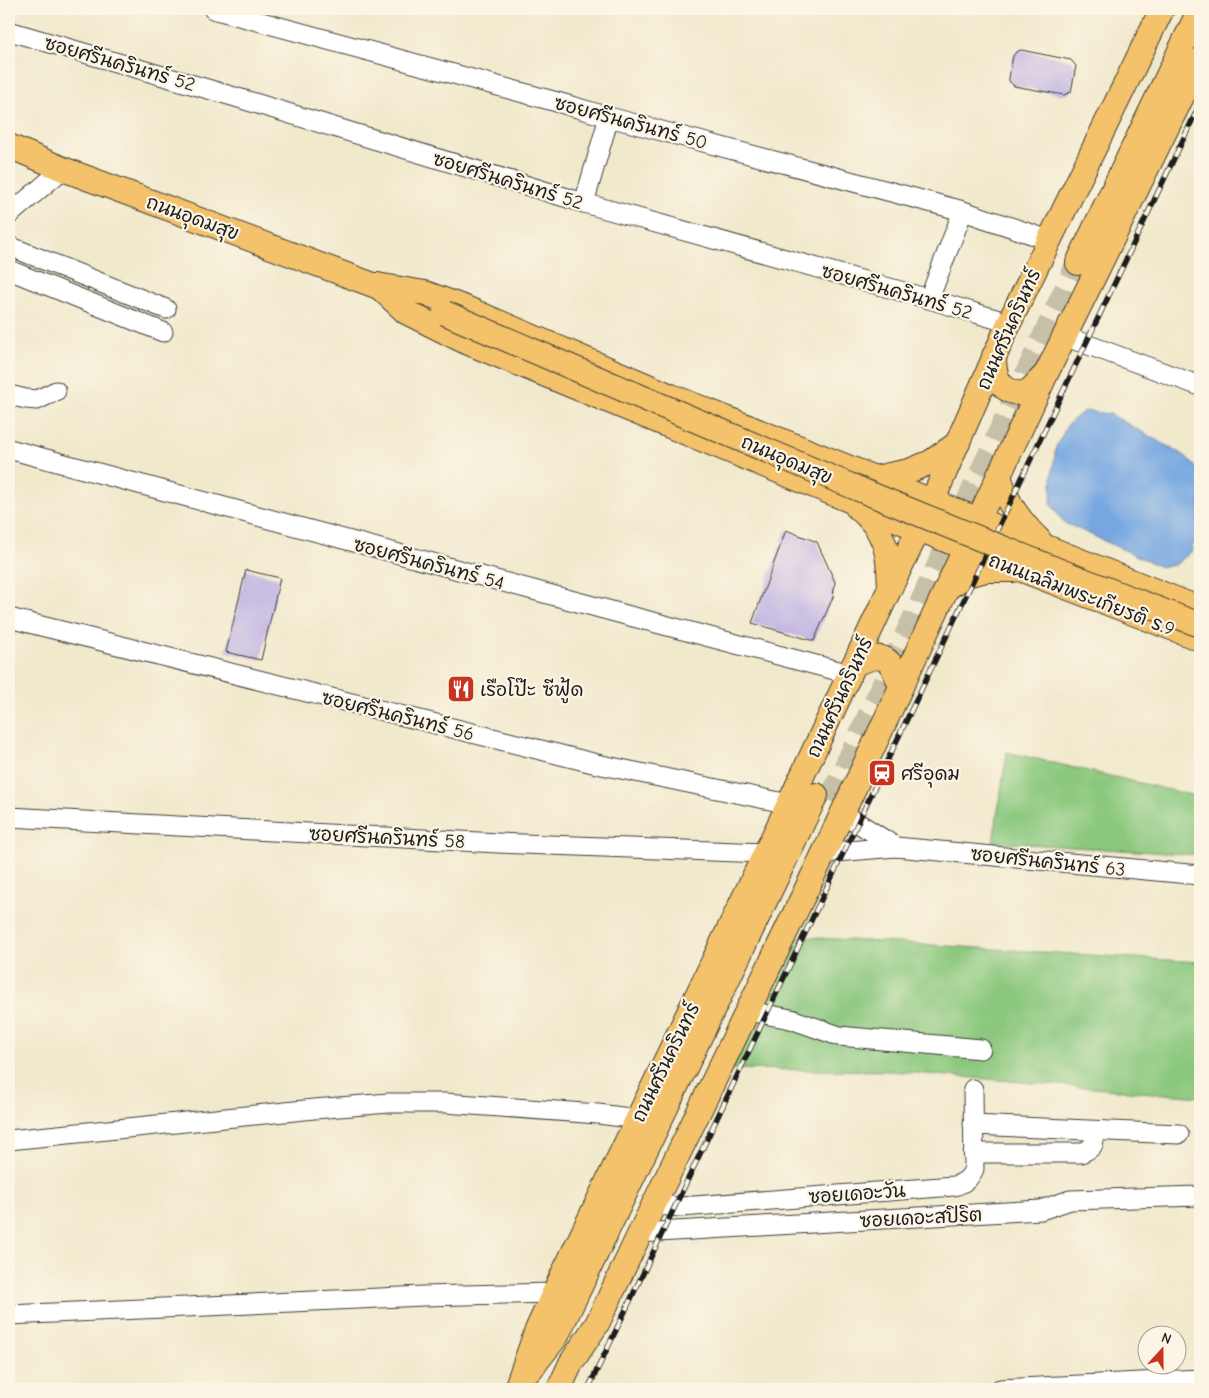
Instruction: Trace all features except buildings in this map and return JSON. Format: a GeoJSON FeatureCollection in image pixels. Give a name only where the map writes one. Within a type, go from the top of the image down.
{"type":"FeatureCollection","features":[{"type":"Feature","properties":{"kind":"main road","name":"ถนนศรีนครินทร์"},"geometry":{"type":"LineString","coordinates":[[1063,253],[1090,158],[1162,9]]}},
{"type":"Feature","properties":{"kind":"main road","name":"ถนนศรีนครินทร์"},"geometry":{"type":"LineString","coordinates":[[1063,253],[1182,9]]}},
{"type":"Feature","properties":{"kind":"main road","name":"ถนนศรีนครินทร์"},"geometry":{"type":"LineString","coordinates":[[517,1387],[537,1330],[554,1293],[932,502],[1009,323],[1063,253],[1200,9]]}},
{"type":"Feature","properties":{"kind":"main road","name":"ถนนศรีนครินทร์"},"geometry":{"type":"LineString","coordinates":[[517,1387],[556,1337],[830,803],[887,717],[1064,336],[1200,60]]}},
{"type":"Feature","properties":{"kind":"main road","name":"ถนนอุดมสุข"},"geometry":{"type":"LineString","coordinates":[[9,146],[63,169],[445,313],[825,475],[1106,590],[1200,625]]}},
{"type":"Feature","properties":{"kind":"main road","name":"ถนนอุดมสุข"},"geometry":{"type":"LineString","coordinates":[[377,286],[425,293],[745,426],[978,519]]}},
{"type":"Feature","properties":{"kind":"main road","name":"ถนนอุดมสุข"},"geometry":{"type":"LineString","coordinates":[[377,286],[406,312],[466,342],[965,548]]}},
{"type":"Feature","properties":{"kind":"main road"},"geometry":{"type":"LineString","coordinates":[[994,356],[994,368],[997,379],[1005,389],[1016,393],[1027,392],[1046,374]]}},
{"type":"Feature","properties":{"kind":"main road"},"geometry":{"type":"LineString","coordinates":[[733,452],[746,452],[752,446],[754,440],[752,433],[745,426]]}},
{"type":"Feature","properties":{"kind":"main road"},"geometry":{"type":"LineString","coordinates":[[875,478],[909,471],[931,462],[958,444]]}},
{"type":"Feature","properties":{"kind":"main road"},"geometry":{"type":"LineString","coordinates":[[999,475],[1011,506],[1023,524],[1044,545]]}},
{"type":"Feature","properties":{"kind":"main road"},"geometry":{"type":"LineString","coordinates":[[845,499],[862,511],[884,538],[890,562],[890,588]]}},
{"type":"Feature","properties":{"kind":"main road","name":"ถนนเฉลิมพระเกียรติ ร.9"},"geometry":{"type":"LineString","coordinates":[[978,519],[1200,609]]}},
{"type":"Feature","properties":{"kind":"main road","name":"ถนนเฉลิมพระเกียรติ ร.9"},"geometry":{"type":"LineString","coordinates":[[965,548],[1200,639]]}},
{"type":"Feature","properties":{"kind":"main road"},"geometry":{"type":"LineString","coordinates":[[1084,594],[1073,585],[1070,579],[1070,572],[1081,565],[1095,566]]}},
{"type":"Feature","properties":{"kind":"main road"},"geometry":{"type":"LineString","coordinates":[[947,588],[967,576],[986,570],[1023,570]]}},
{"type":"Feature","properties":{"kind":"main road"},"geometry":{"type":"LineString","coordinates":[[852,669],[867,658],[884,658],[893,666],[901,686]]}},
{"type":"Feature","properties":{"kind":"main road","name":"ถนนศรีนครินทร์"},"geometry":{"type":"LineString","coordinates":[[559,1389],[571,1363],[597,1324],[824,853],[830,803]]}},
{"type":"Feature","properties":{"kind":"main road","name":"ถนนศรีนครินทร์"},"geometry":{"type":"LineString","coordinates":[[571,1363],[580,1320],[830,803]]}},
{"type":"Feature","properties":{"kind":"street","name":"ซอยศรีนครินทร์ 50"},"geometry":{"type":"LineString","coordinates":[[213,9],[962,211],[1063,253]]}},
{"type":"Feature","properties":{"kind":"street","name":"ซอยศรีนครินทร์ 52"},"geometry":{"type":"LineString","coordinates":[[9,31],[235,97],[584,203],[1009,323]]}},
{"type":"Feature","properties":{"kind":"street"},"geometry":{"type":"LineString","coordinates":[[584,203],[609,117]]}},
{"type":"Feature","properties":{"kind":"street"},"geometry":{"type":"LineString","coordinates":[[9,215],[63,169]]}},
{"type":"Feature","properties":{"kind":"street"},"geometry":{"type":"LineString","coordinates":[[929,299],[962,211]]}},
{"type":"Feature","properties":{"kind":"street"},"geometry":{"type":"LineString","coordinates":[[9,246],[166,309]]}},
{"type":"Feature","properties":{"kind":"street"},"geometry":{"type":"LineString","coordinates":[[9,270],[163,332]]}},
{"type":"Feature","properties":{"kind":"street"},"geometry":{"type":"LineString","coordinates":[[1064,336],[1200,386]]}},
{"type":"Feature","properties":{"kind":"street"},"geometry":{"type":"LineString","coordinates":[[9,394],[37,400],[56,392]]}},
{"type":"Feature","properties":{"kind":"street","name":"ซอยศรีนครินทร์ 54"},"geometry":{"type":"LineString","coordinates":[[9,450],[587,605],[852,669]]}},
{"type":"Feature","properties":{"kind":"street","name":"ซอยศรีนครินทร์ 56"},"geometry":{"type":"LineString","coordinates":[[9,618],[597,764],[789,804]]}},
{"type":"Feature","properties":{"kind":"street","name":"ซอยศรีนครินทร์ 63"},"geometry":{"type":"LineString","coordinates":[[830,803],[896,848]]}},
{"type":"Feature","properties":{"kind":"street","name":"ซอยศรีนครินทร์ 58"},"geometry":{"type":"LineString","coordinates":[[9,818],[498,843],[765,853]]}},
{"type":"Feature","properties":{"kind":"street","name":"ซอยศรีนครินทร์ 63"},"geometry":{"type":"LineString","coordinates":[[824,853],[896,848],[1200,875]]}},
{"type":"Feature","properties":{"kind":"street"},"geometry":{"type":"LineString","coordinates":[[748,1011],[791,1018],[838,1036],[980,1049]]}},
{"type":"Feature","properties":{"kind":"street","name":"ซอยเดอะวัน"},"geometry":{"type":"LineString","coordinates":[[654,1205],[681,1207],[954,1186],[964,1183],[970,1178],[974,1170],[972,1089]]}},
{"type":"Feature","properties":{"kind":"street"},"geometry":{"type":"LineString","coordinates":[[9,1140],[314,1108],[389,1103],[445,1103],[598,1114],[638,1119]]}},
{"type":"Feature","properties":{"kind":"street"},"geometry":{"type":"LineString","coordinates":[[973,1125],[1179,1134]]}},
{"type":"Feature","properties":{"kind":"street"},"geometry":{"type":"LineString","coordinates":[[973,1153],[1081,1153],[1091,1149],[1094,1144],[1095,1130]]}},
{"type":"Feature","properties":{"kind":"street","name":"ซอยเดอะสปิริต"},"geometry":{"type":"LineString","coordinates":[[640,1233],[1041,1210],[1070,1200],[1200,1196]]}},
{"type":"Feature","properties":{"kind":"street"},"geometry":{"type":"LineString","coordinates":[[9,1315],[423,1296],[554,1293]]}},
{"type":"Feature","properties":{"kind":"street"},"geometry":{"type":"LineString","coordinates":[[1000,1389],[1200,1379]]}},
{"type":"Feature","properties":{"kind":"green space"},"geometry":{"type":"Polygon","coordinates":[[[1007,752],[1200,797],[1200,855],[993,842],[1007,752]]]}},
{"type":"Feature","properties":{"kind":"green space"},"geometry":{"type":"Polygon","coordinates":[[[804,937],[1200,962],[1200,1097],[891,1071],[727,1069],[795,939],[804,937]]]}},
{"type":"Feature","properties":{"kind":"water"},"geometry":{"type":"Polygon","coordinates":[[[1084,411],[1110,414],[1185,456],[1200,471],[1200,524],[1191,552],[1175,565],[1161,567],[1063,522],[1051,504],[1056,447],[1068,424],[1084,411]]]}},
{"type":"Feature","properties":{"kind":"tunnel"},"geometry":{"type":"LineString","coordinates":[[830,801],[1078,263]]}},
{"type":"Feature","properties":{"kind":"railway"},"geometry":{"type":"LineString","coordinates":[[588,1389],[1200,104]]}},
{"type":"Feature","properties":{"kind":"place","name":"เรือโป๊ะ ซีฟู้ด"},"geometry":{"type":"Point","coordinates":[461,689]}},
{"type":"Feature","properties":{"kind":"place","name":"ศรีอุดม"},"geometry":{"type":"Point","coordinates":[882,773]}}]}
